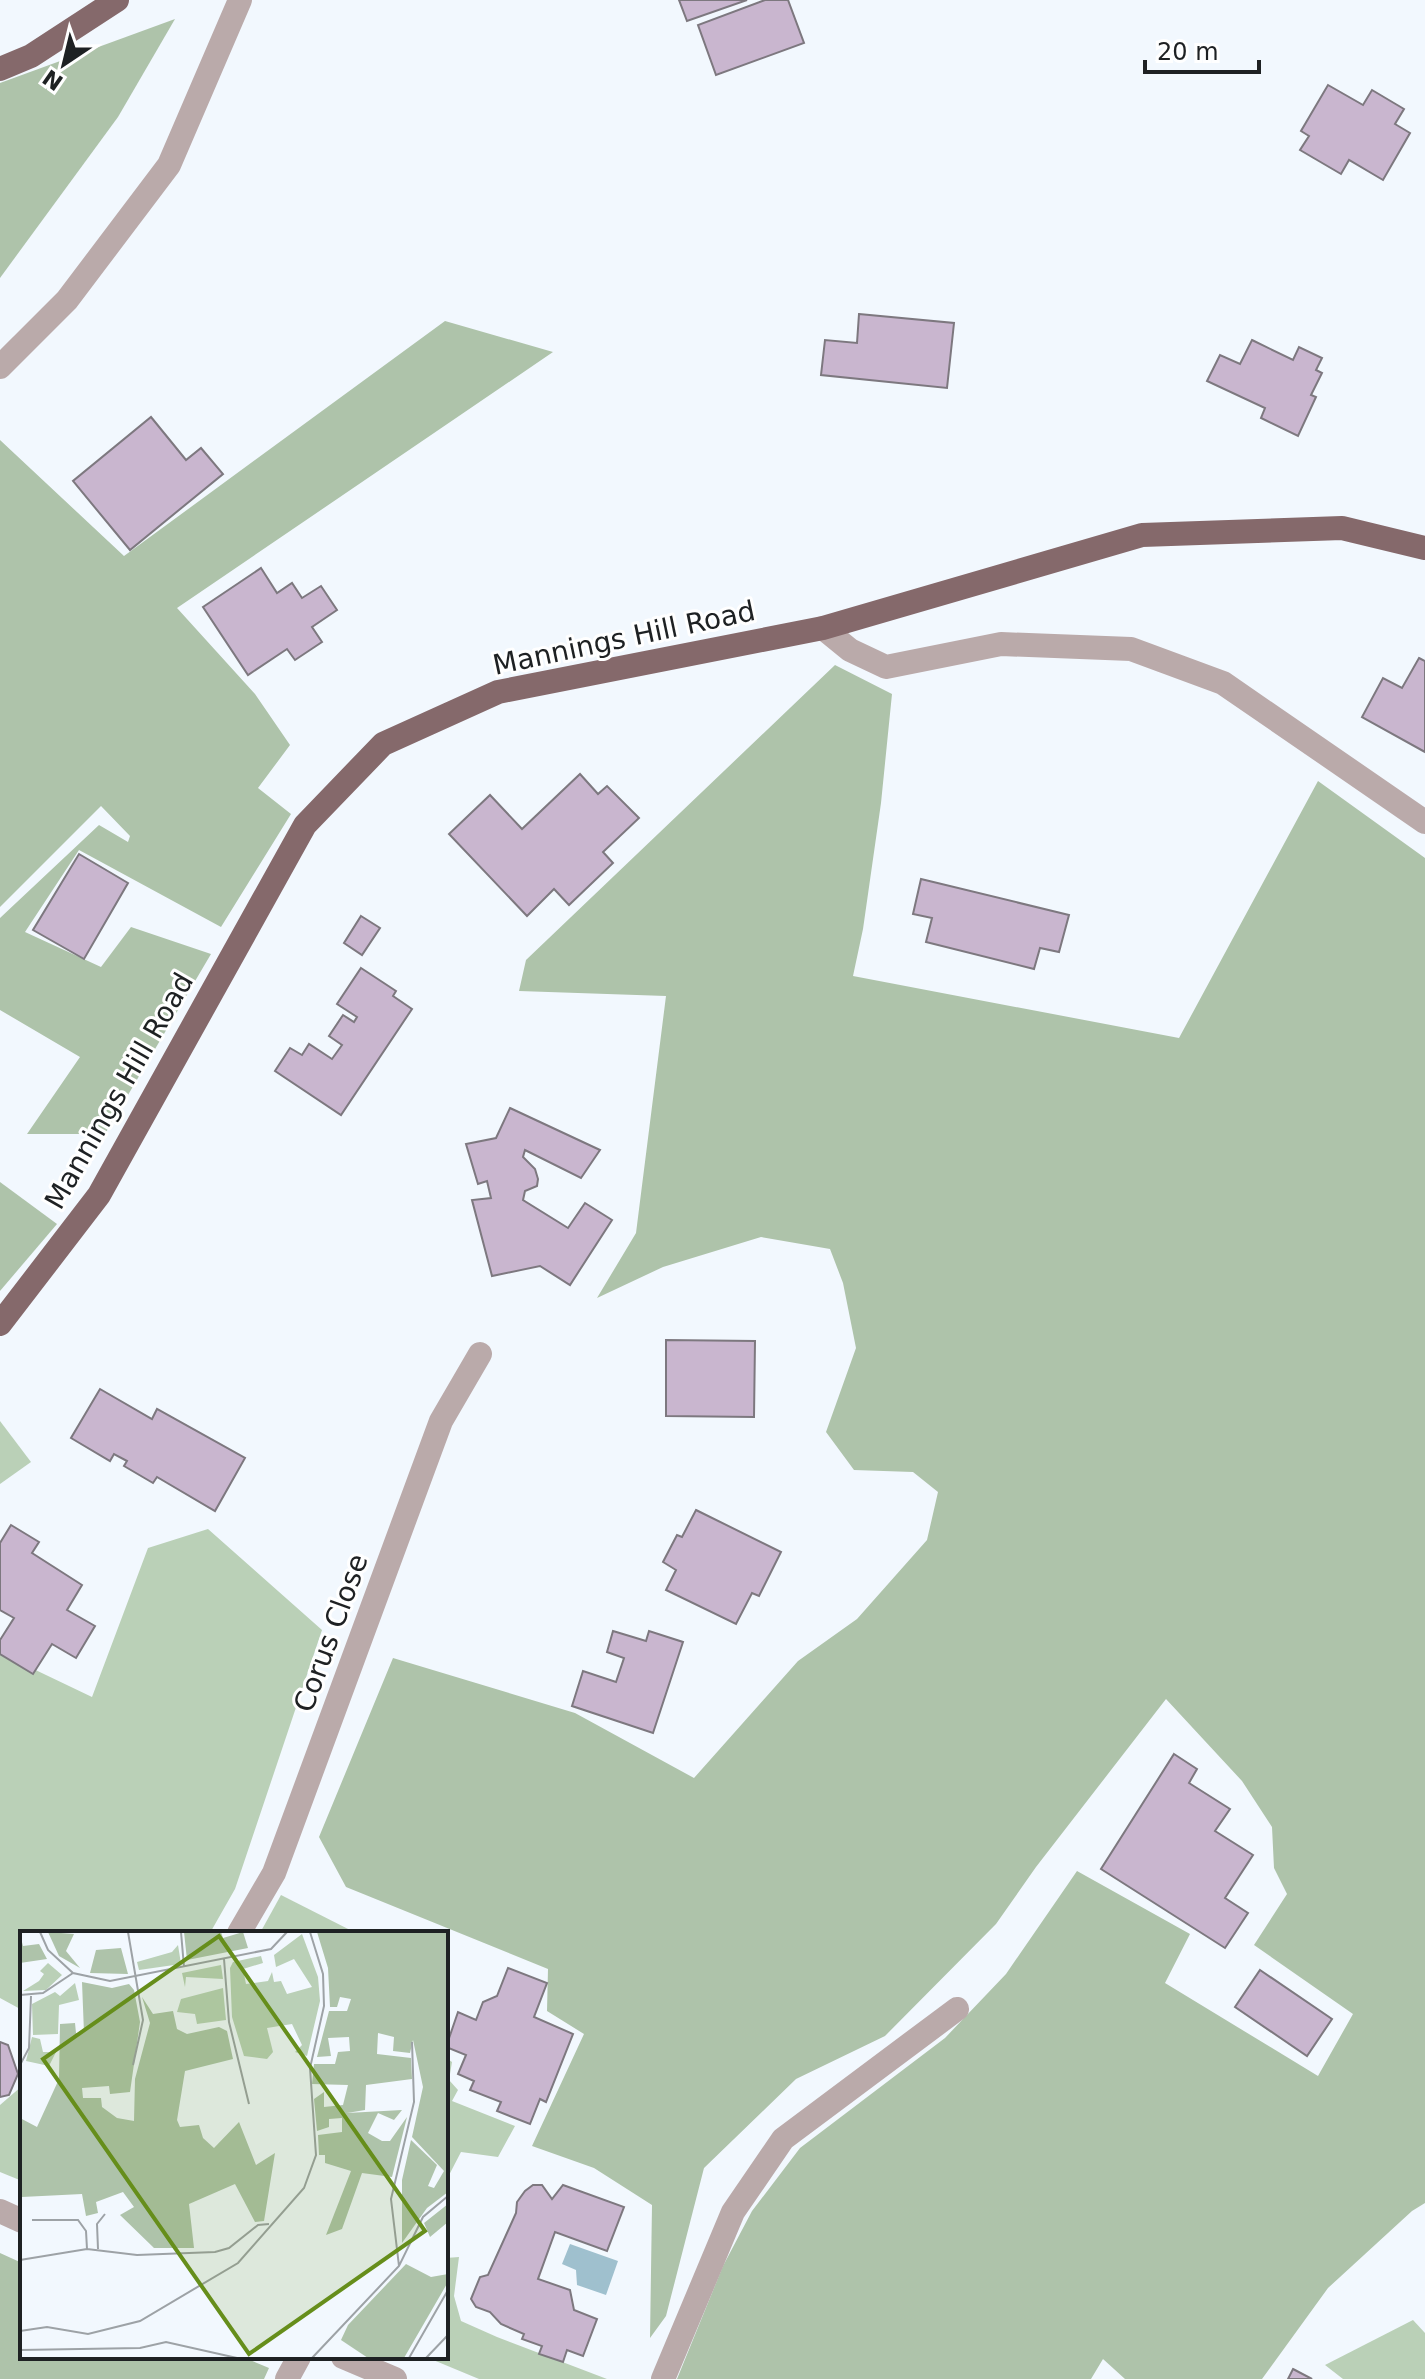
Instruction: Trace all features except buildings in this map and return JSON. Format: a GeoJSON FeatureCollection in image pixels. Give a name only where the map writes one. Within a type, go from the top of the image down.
{"type":"FeatureCollection","features":[{"type":"Feature","properties":{"kind":"main road"},"geometry":{"type":"LineString","coordinates":[[0,69],[31,56],[117,0]]}},
{"type":"Feature","properties":{"kind":"main road","name":"Mannings Hill Road"},"geometry":{"type":"LineString","coordinates":[[0,1324],[99,1195],[305,825],[383,744],[498,692],[823,628],[1142,535],[1342,528],[1425,548]]}},
{"type":"Feature","properties":{"kind":"street"},"geometry":{"type":"LineString","coordinates":[[0,367],[67,300],[169,165],[240,0]]}},
{"type":"Feature","properties":{"kind":"street"},"geometry":{"type":"LineString","coordinates":[[823,628],[850,650],[886,667],[1001,644],[1131,649],[1223,683],[1425,822]]}},
{"type":"Feature","properties":{"kind":"street","name":"Corus Close"},"geometry":{"type":"LineString","coordinates":[[240,1931],[274,1873],[441,1421],[480,1354]]}},
{"type":"Feature","properties":{"kind":"street"},"geometry":{"type":"LineString","coordinates":[[663,2379],[733,2212],[783,2139],[957,2009]]}},
{"type":"Feature","properties":{"kind":"street"},"geometry":{"type":"LineString","coordinates":[[0,2211],[20,2220]]}},
{"type":"Feature","properties":{"kind":"street"},"geometry":{"type":"LineString","coordinates":[[287,2379],[298,2359]]}},
{"type":"Feature","properties":{"kind":"street"},"geometry":{"type":"LineString","coordinates":[[348,2359],[395,2379]]}},
{"type":"Feature","properties":{"kind":"green space"},"geometry":{"type":"Polygon","coordinates":[[[175,19],[118,117],[0,278],[0,83],[175,19]]]}},
{"type":"Feature","properties":{"kind":"green space"},"geometry":{"type":"Polygon","coordinates":[[[445,321],[553,352],[177,608],[255,694],[290,745],[258,788],[291,814],[221,927],[79,850],[25,932],[101,967],[131,927],[211,954],[105,1134],[27,1134],[80,1057],[0,1010],[0,918],[99,825],[128,842],[130,836],[101,806],[0,907],[0,440],[124,556],[445,321]]]}},
{"type":"Feature","properties":{"kind":"green space"},"geometry":{"type":"Polygon","coordinates":[[[835,665],[892,694],[881,803],[853,976],[1179,1038],[1318,781],[1425,858],[1425,2203],[1412,2211],[1328,2288],[1262,2379],[1125,2379],[1103,2359],[1091,2379],[677,2379],[723,2266],[752,2211],[800,2148],[945,2038],[1006,1974],[1077,1871],[1190,1934],[1165,1983],[1318,2076],[1353,2014],[1254,1945],[1287,1894],[1274,1868],[1272,1827],[1242,1781],[1166,1699],[1036,1867],[996,1924],[885,2036],[796,2079],[704,2168],[666,2316],[650,2338],[652,2205],[594,2168],[532,2146],[584,2034],[547,2011],[548,1969],[346,1887],[319,1837],[393,1658],[575,1713],[694,1778],[798,1661],[857,1619],[927,1540],[938,1492],[913,1472],[854,1470],[826,1432],[856,1348],[843,1283],[830,1249],[761,1237],[663,1267],[597,1298],[636,1233],[666,996],[519,991],[526,960],[835,665]]]}},
{"type":"Feature","properties":{"kind":"green space"},"geometry":{"type":"Polygon","coordinates":[[[0,1182],[57,1224],[0,1291],[0,1182]]]}},
{"type":"Feature","properties":{"kind":"green space"},"geometry":{"type":"Polygon","coordinates":[[[0,1421],[31,1462],[0,1484],[0,1421]]]}},
{"type":"Feature","properties":{"kind":"green space"},"geometry":{"type":"Polygon","coordinates":[[[208,1529],[322,1630],[235,1889],[211,1931],[20,1931],[20,2009],[0,1998],[0,1653],[92,1697],[148,1548],[208,1529]]]}},
{"type":"Feature","properties":{"kind":"green space"},"geometry":{"type":"Polygon","coordinates":[[[281,1895],[352,1931],[261,1931],[281,1895]]]}},
{"type":"Feature","properties":{"kind":"green space"},"geometry":{"type":"Polygon","coordinates":[[[448,2059],[452,2062],[449,2080],[458,2090],[452,2101],[515,2126],[498,2157],[461,2152],[448,2177],[448,2059]]]}},
{"type":"Feature","properties":{"kind":"green space"},"geometry":{"type":"Polygon","coordinates":[[[20,2088],[20,2180],[0,2172],[0,2105],[20,2088]]]}},
{"type":"Feature","properties":{"kind":"green space"},"geometry":{"type":"Polygon","coordinates":[[[0,2253],[20,2262],[20,2359],[248,2359],[269,2368],[264,2379],[0,2379],[0,2253]]]}},
{"type":"Feature","properties":{"kind":"green space"},"geometry":{"type":"Polygon","coordinates":[[[459,2257],[454,2296],[461,2321],[607,2379],[479,2379],[431,2359],[448,2359],[448,2258],[459,2257]]]}},
{"type":"Feature","properties":{"kind":"green space"},"geometry":{"type":"Polygon","coordinates":[[[1413,2320],[1425,2333],[1425,2379],[1343,2379],[1325,2365],[1413,2320]]]}},
{"type":"Feature","properties":{"kind":"water"},"geometry":{"type":"Polygon","coordinates":[[[570,2244],[618,2261],[606,2295],[577,2285],[576,2270],[562,2264],[570,2244]]]}}]}
